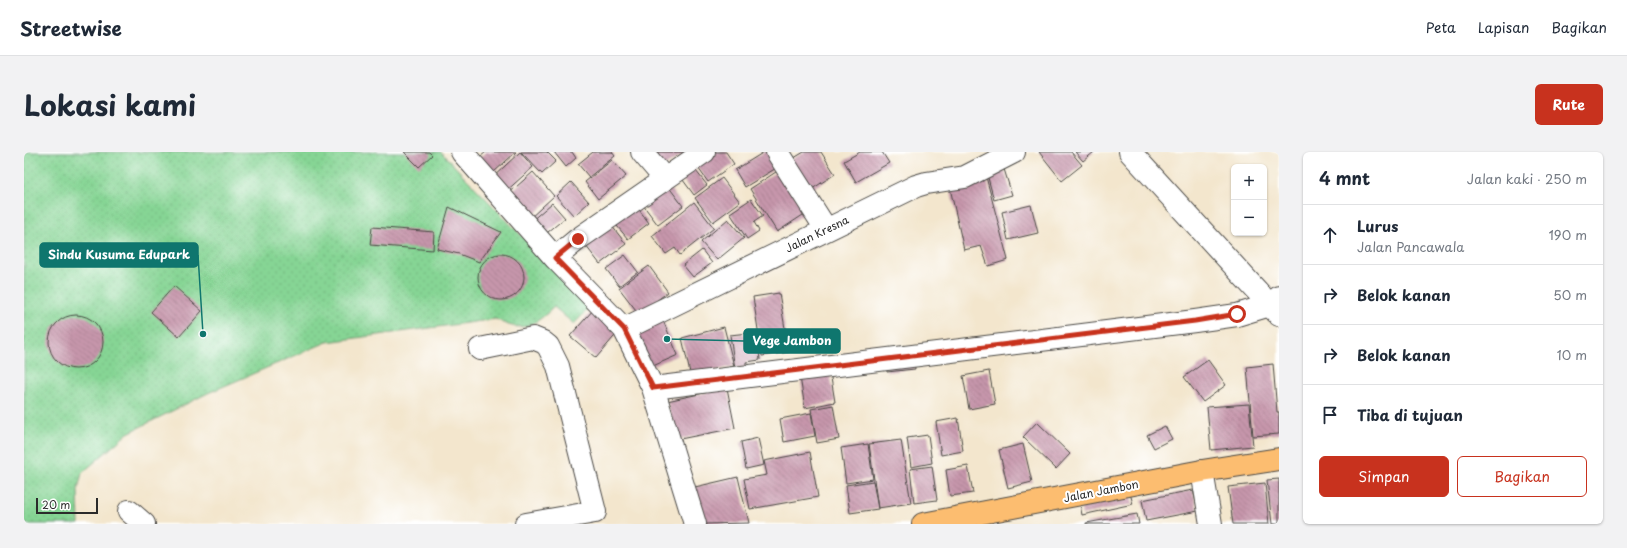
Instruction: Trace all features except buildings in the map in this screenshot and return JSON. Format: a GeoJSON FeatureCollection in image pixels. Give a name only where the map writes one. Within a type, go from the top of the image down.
{"type":"FeatureCollection","features":[{"type":"Feature","properties":{"kind":"main road","name":"Jalan Jambon"},"geometry":{"type":"LineString","coordinates":[[923,524],[1202,471],[1279,459]]}},
{"type":"Feature","properties":{"kind":"street"},"geometry":{"type":"LineString","coordinates":[[462,152],[555,258],[624,329],[653,388],[696,524]]}},
{"type":"Feature","properties":{"kind":"street"},"geometry":{"type":"LineString","coordinates":[[642,152],[665,178]]}},
{"type":"Feature","properties":{"kind":"street"},"geometry":{"type":"LineString","coordinates":[[555,258],[578,239],[704,152]]}},
{"type":"Feature","properties":{"kind":"street"},"geometry":{"type":"LineString","coordinates":[[777,152],[826,229]]}},
{"type":"Feature","properties":{"kind":"street","name":"Jalan Kresna"},"geometry":{"type":"LineString","coordinates":[[624,329],[916,186],[926,182],[966,177],[1014,152]]}},
{"type":"Feature","properties":{"kind":"street"},"geometry":{"type":"LineString","coordinates":[[1130,152],[1276,305]]}},
{"type":"Feature","properties":{"kind":"street"},"geometry":{"type":"LineString","coordinates":[[653,388],[1195,321],[1237,314],[1276,305]]}},
{"type":"Feature","properties":{"kind":"street"},"geometry":{"type":"LineString","coordinates":[[480,349],[533,338],[548,346],[558,366],[595,512],[526,524]]}},
{"type":"Feature","properties":{"kind":"street"},"geometry":{"type":"LineString","coordinates":[[1202,471],[1211,524]]}},
{"type":"Feature","properties":{"kind":"green space"},"geometry":{"type":"Polygon","coordinates":[[[24,152],[441,152],[590,307],[574,324],[554,307],[540,319],[527,326],[513,326],[496,319],[327,342],[208,393],[128,433],[82,473],[78,489],[79,524],[24,524],[24,152]]]}},
{"type":"Feature","properties":{"kind":"place","name":"Sindu Kusuma Edupark"},"geometry":{"type":"Point","coordinates":[203,334]}},
{"type":"Feature","properties":{"kind":"place","name":"Vege Jambon"},"geometry":{"type":"Point","coordinates":[667,339]}},
{"type":"Feature","properties":{"kind":"route"},"geometry":{"type":"LineString","coordinates":[[578,239],[555,258],[624,329],[653,388],[1195,321],[1237,314]]}}]}
